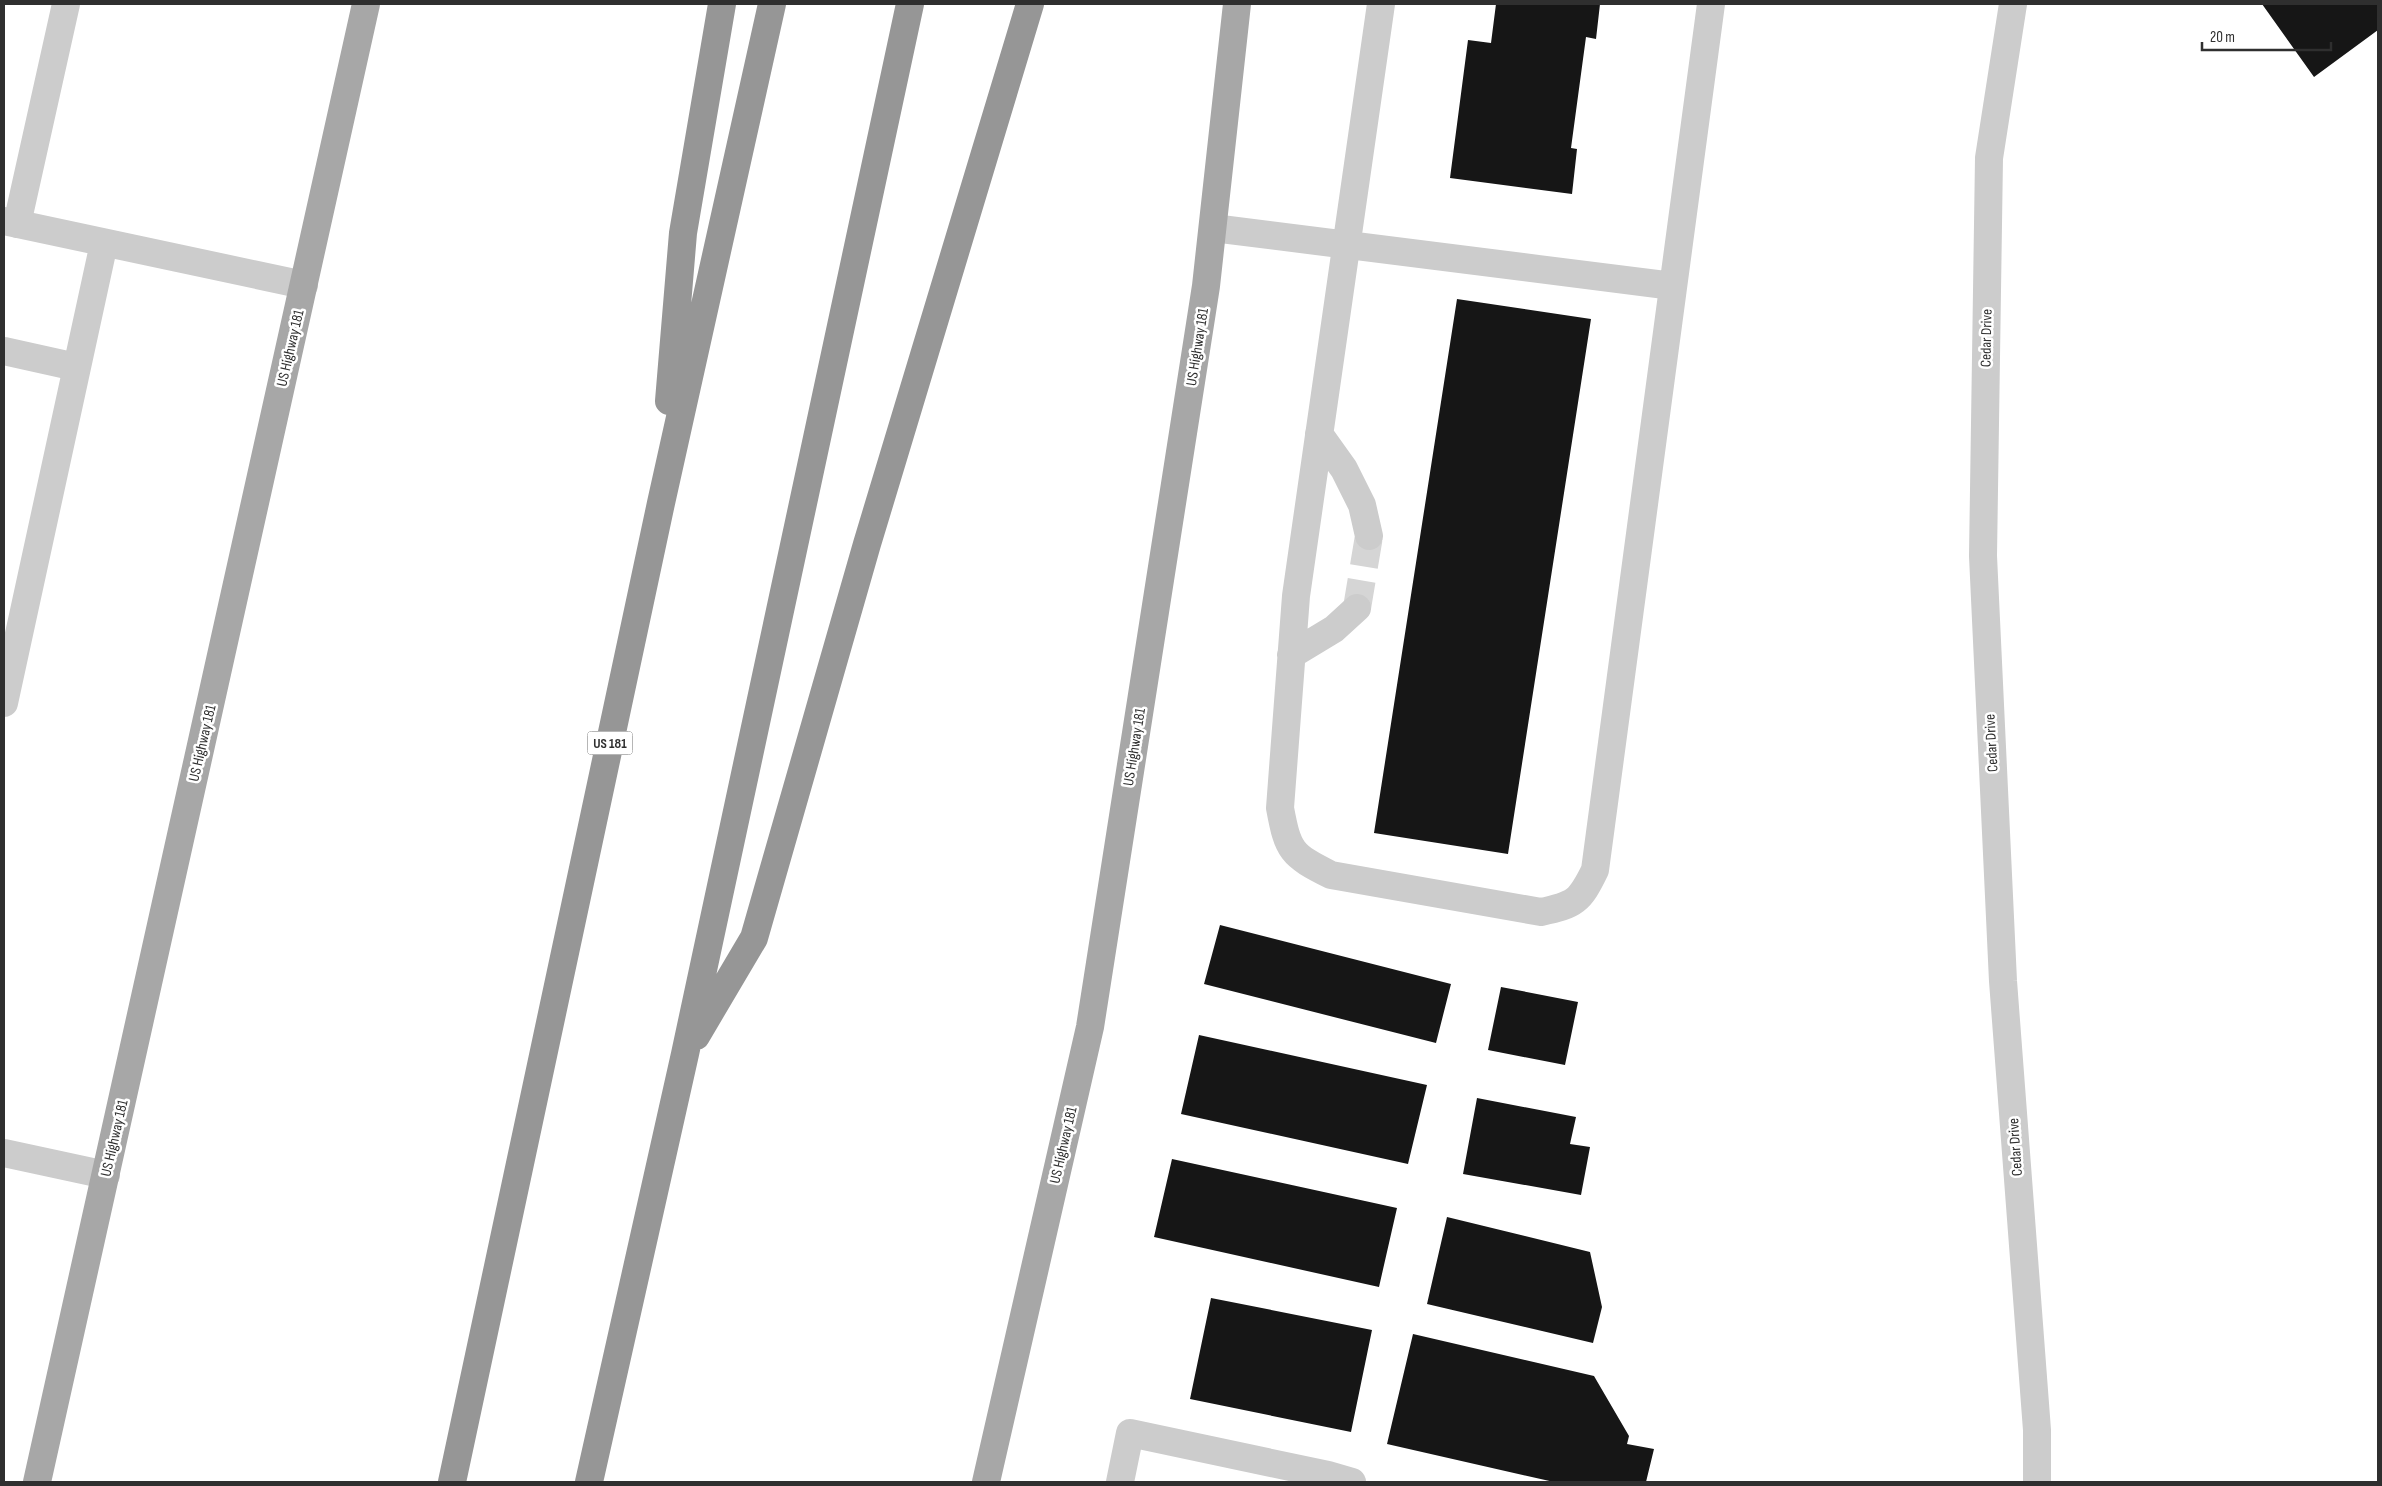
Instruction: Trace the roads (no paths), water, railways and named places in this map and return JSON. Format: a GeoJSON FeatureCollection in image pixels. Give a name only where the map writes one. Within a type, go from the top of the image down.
{"type":"FeatureCollection","features":[{"type":"Feature","properties":{"kind":"highway"},"geometry":{"type":"LineString","coordinates":[[661,503],[683,233],[722,4]]}},
{"type":"Feature","properties":{"kind":"highway","name":"US 181"},"geometry":{"type":"LineString","coordinates":[[452,1482],[661,503],[772,4]]}},
{"type":"Feature","properties":{"kind":"highway"},"geometry":{"type":"LineString","coordinates":[[590,1482],[685,1054],[910,4]]}},
{"type":"Feature","properties":{"kind":"highway"},"geometry":{"type":"LineString","coordinates":[[685,1054],[754,938],[867,544],[1030,4]]}},
{"type":"Feature","properties":{"kind":"main road","name":"US Highway 181"},"geometry":{"type":"LineString","coordinates":[[37,1482],[366,4]]}},
{"type":"Feature","properties":{"kind":"main road","name":"US Highway 181"},"geometry":{"type":"LineString","coordinates":[[986,1482],[1090,1027],[1206,286],[1237,4]]}},
{"type":"Feature","properties":{"kind":"street"},"geometry":{"type":"LineString","coordinates":[[66,4],[11,223],[304,285]]}},
{"type":"Feature","properties":{"kind":"street"},"geometry":{"type":"LineString","coordinates":[[1381,4],[1296,596],[1280,808],[1286,841],[1304,861],[1331,875],[1541,912],[1564,907],[1584,894],[1595,870],[1711,4]]}},
{"type":"Feature","properties":{"kind":"street","name":"Cedar Drive"},"geometry":{"type":"LineString","coordinates":[[2013,4],[1989,158],[1983,556],[2003,981],[2037,1430],[2037,1482]]}},
{"type":"Feature","properties":{"kind":"street"},"geometry":{"type":"LineString","coordinates":[[1213,228],[1673,286]]}},
{"type":"Feature","properties":{"kind":"street"},"geometry":{"type":"LineString","coordinates":[[4,702],[11,634],[104,243]]}},
{"type":"Feature","properties":{"kind":"street"},"geometry":{"type":"LineString","coordinates":[[4,351],[76,367]]}},
{"type":"Feature","properties":{"kind":"street"},"geometry":{"type":"LineString","coordinates":[[1319,434],[1344,469],[1362,505],[1369,536]]}},
{"type":"Feature","properties":{"kind":"street"},"geometry":{"type":"LineString","coordinates":[[1291,655],[1334,629],[1358,608]]}},
{"type":"Feature","properties":{"kind":"street"},"geometry":{"type":"LineString","coordinates":[[4,1153],[106,1175]]}},
{"type":"Feature","properties":{"kind":"street"},"geometry":{"type":"LineString","coordinates":[[1120,1482],[1130,1433],[1328,1475],[1352,1482]]}},
{"type":"Feature","properties":{"kind":"tunnel"},"geometry":{"type":"LineString","coordinates":[[1357,608],[1369,536]]}}]}
